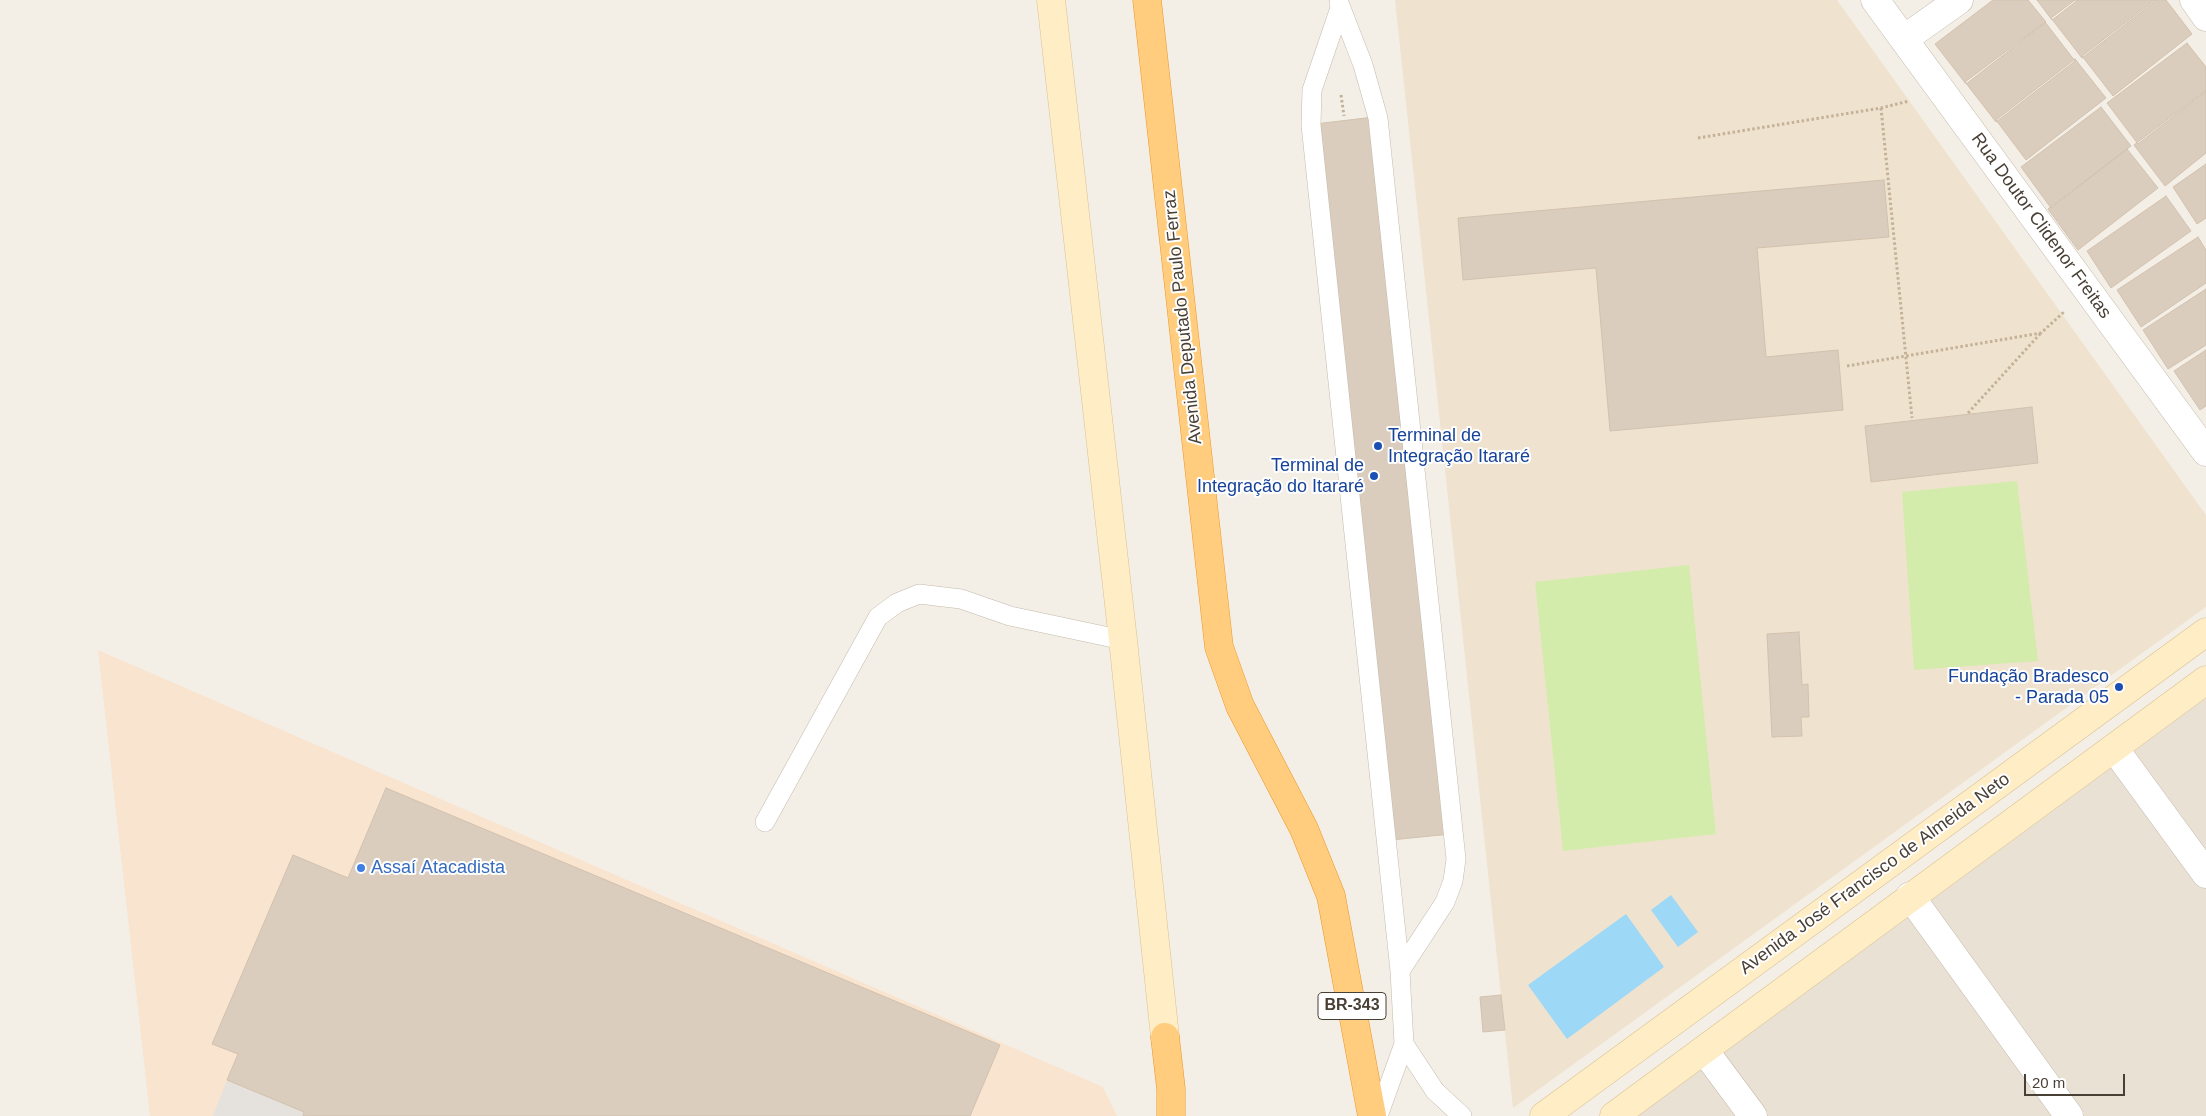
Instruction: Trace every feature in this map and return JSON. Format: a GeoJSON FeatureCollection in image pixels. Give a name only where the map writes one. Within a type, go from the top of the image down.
{"type":"FeatureCollection","features":[{"type":"Feature","properties":{"kind":"highway","name":"Avenida Deputado Paulo Ferraz"},"geometry":{"type":"LineString","coordinates":[[1147,0],[1219,647],[1240,706],[1304,829],[1331,896],[1372,1116]]}},
{"type":"Feature","properties":{"kind":"highway"},"geometry":{"type":"LineString","coordinates":[[1165,1037],[1171,1089],[1171,1116]]}},
{"type":"Feature","properties":{"kind":"highway"},"geometry":{"type":"LineString","coordinates":[[1161,1116],[1171,1089]]}},
{"type":"Feature","properties":{"kind":"main road"},"geometry":{"type":"LineString","coordinates":[[1051,0],[1123,640],[1165,1037]]}},
{"type":"Feature","properties":{"kind":"main road","name":"Avenida José Francisco de Almeida Neto"},"geometry":{"type":"LineString","coordinates":[[1544,1116],[2206,632]]}},
{"type":"Feature","properties":{"kind":"main road"},"geometry":{"type":"LineString","coordinates":[[1614,1116],[1910,896],[2206,680]]}},
{"type":"Feature","properties":{"kind":"street","name":"Rua Doutor Clidenor Freitas"},"geometry":{"type":"LineString","coordinates":[[1875,0],[2206,452]]}},
{"type":"Feature","properties":{"kind":"street"},"geometry":{"type":"LineString","coordinates":[[1904,40],[1959,0]]}},
{"type":"Feature","properties":{"kind":"street"},"geometry":{"type":"LineString","coordinates":[[2194,0],[2206,17]]}},
{"type":"Feature","properties":{"kind":"street"},"geometry":{"type":"LineString","coordinates":[[2114,748],[2206,874]]}},
{"type":"Feature","properties":{"kind":"street"},"geometry":{"type":"LineString","coordinates":[[1910,896],[2069,1116]]}},
{"type":"Feature","properties":{"kind":"street"},"geometry":{"type":"LineString","coordinates":[[1704,1050],[1752,1116]]}},
{"type":"Feature","properties":{"kind":"lane"},"geometry":{"type":"LineString","coordinates":[[1340,4],[1363,65],[1378,118],[1456,858],[1453,881],[1445,902],[1400,971]]}},
{"type":"Feature","properties":{"kind":"lane"},"geometry":{"type":"LineString","coordinates":[[1340,4],[1312,90],[1311,125],[1400,971],[1404,1044],[1378,1116]]}},
{"type":"Feature","properties":{"kind":"lane"},"geometry":{"type":"LineString","coordinates":[[765,822],[878,617],[897,604],[919,594],[961,599],[1010,616],[1123,640]]}},
{"type":"Feature","properties":{"kind":"lane"},"geometry":{"type":"LineString","coordinates":[[1404,1044],[1435,1090],[1462,1116]]}},
{"type":"Feature","properties":{"kind":"path"},"geometry":{"type":"LineString","coordinates":[[1698,138],[1881,108],[1913,100]]}},
{"type":"Feature","properties":{"kind":"path"},"geometry":{"type":"LineString","coordinates":[[1881,108],[1912,418]]}},
{"type":"Feature","properties":{"kind":"path"},"geometry":{"type":"LineString","coordinates":[[1968,413],[2041,333],[2068,308]]}},
{"type":"Feature","properties":{"kind":"path"},"geometry":{"type":"LineString","coordinates":[[1847,366],[1906,358],[2041,333]]}},
{"type":"Feature","properties":{"kind":"shaded area"},"geometry":{"type":"Polygon","coordinates":[[[1395,0],[1837,0],[2206,515],[2206,607],[1513,1108],[1395,0]]]}},
{"type":"Feature","properties":{"kind":"shaded area","name":"Assaí Atacadista"},"geometry":{"type":"Polygon","coordinates":[[[98,650],[1103,1087],[1117,1116],[150,1116],[98,650]]]}},
{"type":"Feature","properties":{"kind":"shaded area"},"geometry":{"type":"Polygon","coordinates":[[[2206,680],[2206,1116],[1614,1116],[2206,680]]]}},
{"type":"Feature","properties":{"kind":"shaded area"},"geometry":{"type":"Polygon","coordinates":[[[227,1080],[304,1112],[303,1116],[213,1116],[227,1080]]]}},
{"type":"Feature","properties":{"kind":"green space"},"geometry":{"type":"Polygon","coordinates":[[[2017,481],[2038,661],[1914,670],[1902,492],[2017,481]]]}},
{"type":"Feature","properties":{"kind":"green space"},"geometry":{"type":"Polygon","coordinates":[[[1689,565],[1716,834],[1563,851],[1535,582],[1689,565]]]}},
{"type":"Feature","properties":{"kind":"water"},"geometry":{"type":"Polygon","coordinates":[[[1671,895],[1698,932],[1678,947],[1651,910],[1671,895]]]}},
{"type":"Feature","properties":{"kind":"water"},"geometry":{"type":"Polygon","coordinates":[[[1626,914],[1664,967],[1567,1039],[1528,985],[1626,914]]]}},
{"type":"Feature","properties":{"kind":"building"},"geometry":{"type":"Polygon","coordinates":[[[1993,0],[2028,0],[2046,22],[1966,84],[1935,44],[1993,0]]]}},
{"type":"Feature","properties":{"kind":"building"},"geometry":{"type":"Polygon","coordinates":[[[2037,0],[2078,0],[2052,20],[2037,0]]]}},
{"type":"Feature","properties":{"kind":"building"},"geometry":{"type":"Polygon","coordinates":[[[2075,0],[2157,0],[2082,58],[2051,18],[2075,0]]]}},
{"type":"Feature","properties":{"kind":"building"},"geometry":{"type":"Polygon","coordinates":[[[2155,0],[2166,0],[2192,34],[2113,96],[2082,56],[2155,0]]]}},
{"type":"Feature","properties":{"kind":"building"},"geometry":{"type":"Polygon","coordinates":[[[2045,22],[2075,61],[1996,122],[1965,82],[2045,22]]]}},
{"type":"Feature","properties":{"kind":"building"},"geometry":{"type":"Polygon","coordinates":[[[2187,43],[2206,67],[2206,91],[2138,144],[2107,103],[2187,43]]]}},
{"type":"Feature","properties":{"kind":"building"},"geometry":{"type":"Polygon","coordinates":[[[2075,59],[2106,98],[2026,160],[1996,120],[2075,59]]]}},
{"type":"Feature","properties":{"kind":"building"},"geometry":{"type":"Polygon","coordinates":[[[2206,90],[2206,153],[2165,186],[2134,145],[2206,90]]]}},
{"type":"Feature","properties":{"kind":"building"},"geometry":{"type":"Polygon","coordinates":[[[2101,107],[2131,146],[2051,208],[2021,167],[2101,107]]]}},
{"type":"Feature","properties":{"kind":"building"},"geometry":{"type":"Polygon","coordinates":[[[1374,117],[1451,834],[1391,840],[1315,124],[1374,117]]]}},
{"type":"Feature","properties":{"kind":"building"},"geometry":{"type":"Polygon","coordinates":[[[2127,149],[2158,188],[2078,250],[2048,209],[2127,149]]]}},
{"type":"Feature","properties":{"kind":"building"},"geometry":{"type":"Polygon","coordinates":[[[2206,164],[2206,218],[2197,224],[2173,187],[2206,164]]]}},
{"type":"Feature","properties":{"kind":"building"},"geometry":{"type":"Polygon","coordinates":[[[1884,180],[1889,237],[1757,248],[1766,357],[1838,350],[1843,410],[1610,431],[1596,268],[1463,280],[1458,218],[1884,180]]]}},
{"type":"Feature","properties":{"kind":"building"},"geometry":{"type":"Polygon","coordinates":[[[2166,196],[2191,231],[2111,288],[2087,251],[2166,196]]]}},
{"type":"Feature","properties":{"kind":"building"},"geometry":{"type":"Polygon","coordinates":[[[2198,237],[2206,250],[2206,283],[2141,327],[2117,290],[2198,237]]]}},
{"type":"Feature","properties":{"kind":"building"},"geometry":{"type":"Polygon","coordinates":[[[2206,289],[2206,345],[2168,369],[2143,330],[2206,289]]]}},
{"type":"Feature","properties":{"kind":"building"},"geometry":{"type":"Polygon","coordinates":[[[2206,350],[2206,406],[2200,410],[2174,371],[2206,350]]]}},
{"type":"Feature","properties":{"kind":"building"},"geometry":{"type":"Polygon","coordinates":[[[2032,407],[2038,463],[1871,482],[1865,426],[2032,407]]]}},
{"type":"Feature","properties":{"kind":"building"},"geometry":{"type":"Polygon","coordinates":[[[1799,632],[1802,685],[1808,684],[1809,717],[1801,717],[1802,736],[1772,737],[1767,634],[1799,632]]]}},
{"type":"Feature","properties":{"kind":"building","name":"Assaí Atacadista"},"geometry":{"type":"Polygon","coordinates":[[[386,788],[1000,1045],[970,1116],[303,1116],[304,1112],[227,1080],[238,1054],[212,1044],[293,855],[348,878],[386,788]]]}},
{"type":"Feature","properties":{"kind":"building"},"geometry":{"type":"Polygon","coordinates":[[[1501,995],[1505,1030],[1483,1032],[1480,997],[1501,995]]]}},
{"type":"Feature","properties":{"kind":"place","name":"Terminal de Integração Itararé"},"geometry":{"type":"Point","coordinates":[1378,446]}},
{"type":"Feature","properties":{"kind":"place","name":"Terminal de Integração do Itararé"},"geometry":{"type":"Point","coordinates":[1374,476]}},
{"type":"Feature","properties":{"kind":"place","name":"Fundação Bradesco - Parada 05"},"geometry":{"type":"Point","coordinates":[2119,687]}},
{"type":"Feature","properties":{"kind":"place","name":"Assaí Atacadista"},"geometry":{"type":"Point","coordinates":[361,868]}}]}
